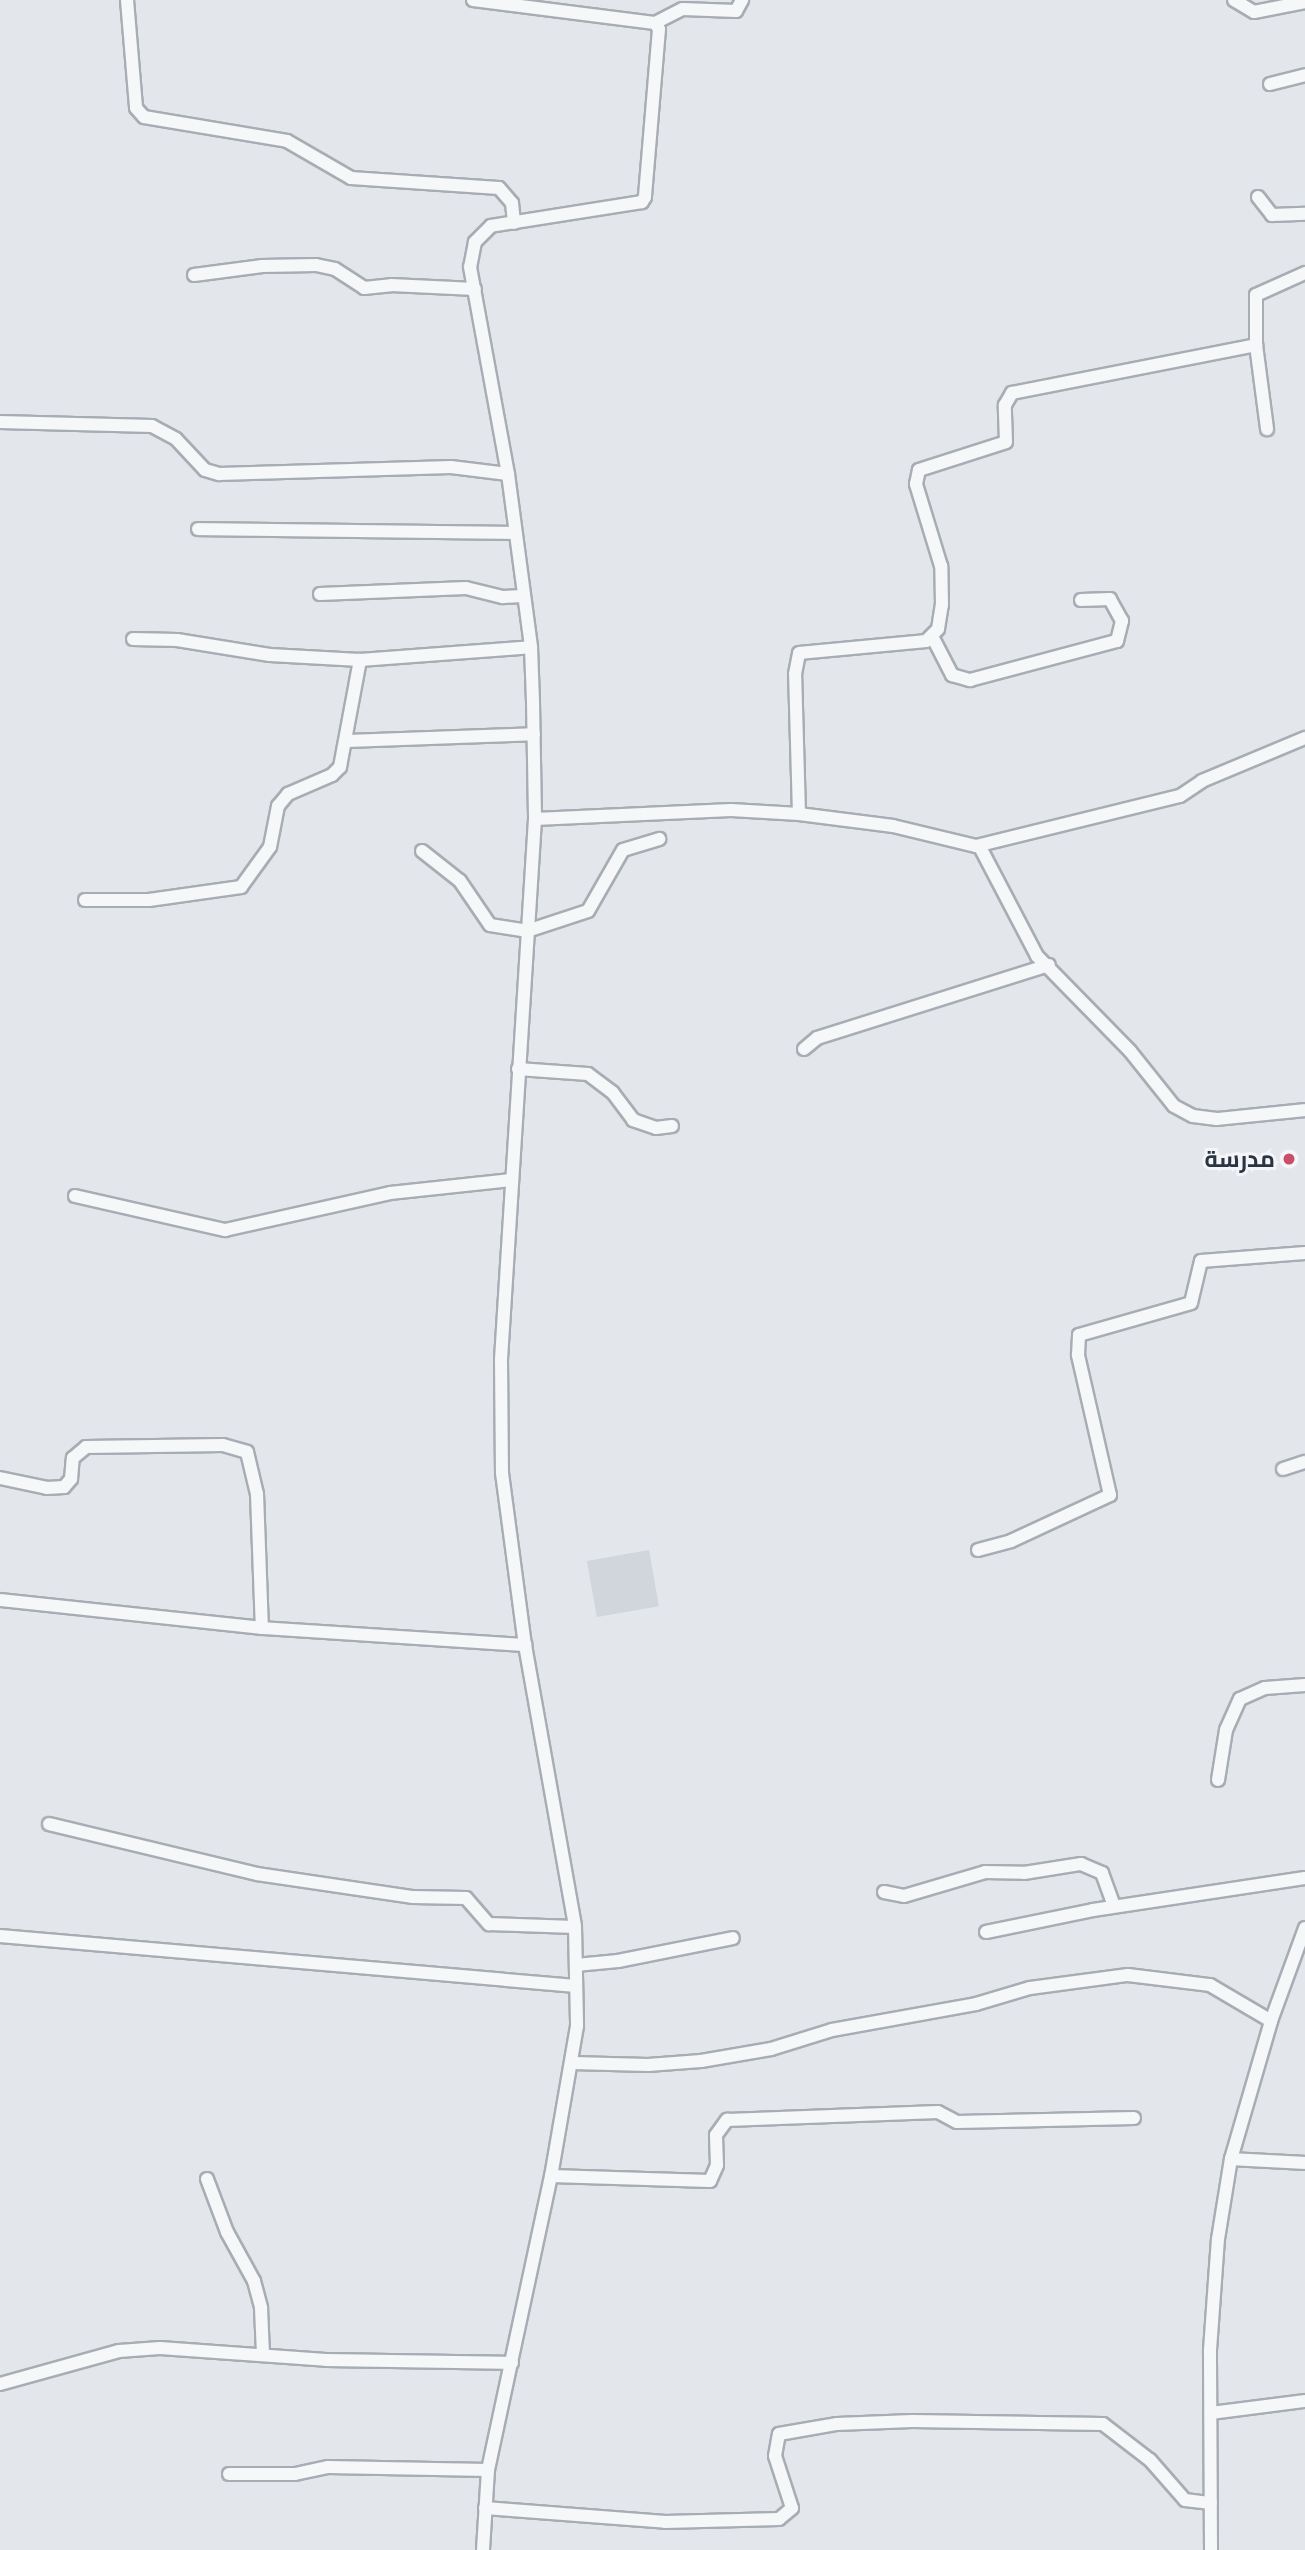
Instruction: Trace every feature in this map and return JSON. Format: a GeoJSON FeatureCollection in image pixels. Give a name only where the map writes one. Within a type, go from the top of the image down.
{"type":"FeatureCollection","features":[{"type":"Feature","properties":{"kind":"street"},"geometry":{"type":"LineString","coordinates":[[127,0],[136,108],[144,117],[287,141],[351,178],[499,188],[512,203],[514,223]]}},
{"type":"Feature","properties":{"kind":"street"},"geometry":{"type":"LineString","coordinates":[[473,0],[655,23],[683,9],[736,11],[741,0]]}},
{"type":"Feature","properties":{"kind":"street"},"geometry":{"type":"LineString","coordinates":[[1234,0],[1254,12],[1305,2]]}},
{"type":"Feature","properties":{"kind":"street"},"geometry":{"type":"LineString","coordinates":[[483,2550],[488,2470],[551,2176],[572,2063],[576,1965],[575,1927],[525,1645],[502,1474],[501,1360],[535,819],[534,734],[531,647],[513,533],[508,474],[470,267],[475,242],[491,226],[642,202],[645,197],[659,29],[655,23]]}},
{"type":"Feature","properties":{"kind":"street"},"geometry":{"type":"LineString","coordinates":[[1270,84],[1305,75]]}},
{"type":"Feature","properties":{"kind":"street"},"geometry":{"type":"LineString","coordinates":[[1258,197],[1272,215],[1305,214]]}},
{"type":"Feature","properties":{"kind":"street"},"geometry":{"type":"LineString","coordinates":[[194,275],[317,265],[335,269],[364,288],[391,285],[475,289]]}},
{"type":"Feature","properties":{"kind":"street"},"geometry":{"type":"LineString","coordinates":[[1267,429],[1256,345],[1256,295],[1305,273]]}},
{"type":"Feature","properties":{"kind":"street"},"geometry":{"type":"LineString","coordinates":[[1081,600],[1110,599],[1122,621],[1117,641],[970,680],[952,675],[933,638],[941,617],[943,585],[934,533],[916,484],[919,470],[1006,442],[1005,405],[1012,393],[1256,345]]}},
{"type":"Feature","properties":{"kind":"street"},"geometry":{"type":"LineString","coordinates":[[0,422],[152,426],[176,439],[205,470],[219,474],[451,467],[508,474]]}},
{"type":"Feature","properties":{"kind":"street"},"geometry":{"type":"LineString","coordinates":[[198,529],[513,533]]}},
{"type":"Feature","properties":{"kind":"street"},"geometry":{"type":"LineString","coordinates":[[320,594],[466,588],[503,597],[523,596]]}},
{"type":"Feature","properties":{"kind":"street"},"geometry":{"type":"LineString","coordinates":[[799,814],[795,674],[799,653],[933,638]]}},
{"type":"Feature","properties":{"kind":"street"},"geometry":{"type":"LineString","coordinates":[[133,639],[177,640],[270,655],[360,660],[531,647]]}},
{"type":"Feature","properties":{"kind":"street"},"geometry":{"type":"LineString","coordinates":[[85,900],[149,900],[241,887],[270,847],[278,806],[298,787],[332,775],[340,767],[360,660]]}},
{"type":"Feature","properties":{"kind":"street"},"geometry":{"type":"LineString","coordinates":[[346,741],[534,734]]}},
{"type":"Feature","properties":{"kind":"street"},"geometry":{"type":"LineString","coordinates":[[976,846],[1180,796],[1202,781],[1305,738]]}},
{"type":"Feature","properties":{"kind":"street"},"geometry":{"type":"LineString","coordinates":[[535,819],[732,810],[799,814],[893,826],[976,846],[986,854],[1037,956],[1130,1051],[1174,1105],[1193,1116],[1217,1119],[1305,1110]]}},
{"type":"Feature","properties":{"kind":"street"},"geometry":{"type":"LineString","coordinates":[[422,851],[460,881],[490,925],[527,931],[588,911],[623,850],[659,839]]}},
{"type":"Feature","properties":{"kind":"street"},"geometry":{"type":"LineString","coordinates":[[804,1049],[817,1038],[1048,965]]}},
{"type":"Feature","properties":{"kind":"street"},"geometry":{"type":"LineString","coordinates":[[518,1069],[587,1074],[613,1093],[633,1120],[656,1128],[672,1126]]}},
{"type":"Feature","properties":{"kind":"street"},"geometry":{"type":"LineString","coordinates":[[75,1196],[225,1230],[390,1193],[511,1180]]}},
{"type":"Feature","properties":{"kind":"street"},"geometry":{"type":"LineString","coordinates":[[978,1550],[1012,1541],[1110,1495],[1078,1355],[1079,1335],[1191,1303],[1198,1265],[1206,1259],[1305,1253]]}},
{"type":"Feature","properties":{"kind":"street"},"geometry":{"type":"LineString","coordinates":[[0,1478],[47,1488],[64,1487],[71,1479],[73,1458],[86,1447],[223,1444],[247,1452],[257,1494],[262,1628]]}},
{"type":"Feature","properties":{"kind":"street"},"geometry":{"type":"LineString","coordinates":[[1283,1469],[1305,1462]]}},
{"type":"Feature","properties":{"kind":"street"},"geometry":{"type":"LineString","coordinates":[[0,1600],[262,1628],[525,1645]]}},
{"type":"Feature","properties":{"kind":"street"},"geometry":{"type":"LineString","coordinates":[[1218,1780],[1226,1730],[1240,1699],[1265,1688],[1305,1685]]}},
{"type":"Feature","properties":{"kind":"street"},"geometry":{"type":"LineString","coordinates":[[49,1824],[257,1874],[413,1897],[466,1898],[489,1924],[575,1927]]}},
{"type":"Feature","properties":{"kind":"street"},"geometry":{"type":"LineString","coordinates":[[884,1892],[904,1896],[985,1872],[1024,1873],[1081,1864],[1101,1873],[1114,1906]]}},
{"type":"Feature","properties":{"kind":"street"},"geometry":{"type":"LineString","coordinates":[[986,1932],[1114,1906],[1305,1878]]}},
{"type":"Feature","properties":{"kind":"street"},"geometry":{"type":"LineString","coordinates":[[1211,2550],[1211,2413],[1218,2239],[1231,2159],[1270,2021],[1304,1935]]}},
{"type":"Feature","properties":{"kind":"street"},"geometry":{"type":"LineString","coordinates":[[0,1936],[576,1986]]}},
{"type":"Feature","properties":{"kind":"street"},"geometry":{"type":"LineString","coordinates":[[576,1965],[618,1961],[733,1938]]}},
{"type":"Feature","properties":{"kind":"street"},"geometry":{"type":"LineString","coordinates":[[572,2063],[648,2065],[701,2061],[771,2049],[832,2030],[988,2001],[1030,1987],[1128,1975],[1210,1985],[1270,2021]]}},
{"type":"Feature","properties":{"kind":"street"},"geometry":{"type":"LineString","coordinates":[[551,2176],[710,2181],[717,2165],[716,2135],[727,2120],[938,2112],[957,2122],[1134,2118]]}},
{"type":"Feature","properties":{"kind":"street"},"geometry":{"type":"LineString","coordinates":[[1231,2159],[1305,2163]]}},
{"type":"Feature","properties":{"kind":"street"},"geometry":{"type":"LineString","coordinates":[[208,2179],[227,2232],[254,2281],[261,2308],[263,2353]]}},
{"type":"Feature","properties":{"kind":"street"},"geometry":{"type":"LineString","coordinates":[[0,2384],[119,2351],[194,2347],[326,2360],[512,2363]]}},
{"type":"Feature","properties":{"kind":"street"},"geometry":{"type":"LineString","coordinates":[[1211,2413],[1305,2401]]}},
{"type":"Feature","properties":{"kind":"street"},"geometry":{"type":"LineString","coordinates":[[485,2508],[665,2522],[779,2519],[792,2508],[775,2456],[779,2434],[837,2424],[912,2421],[1102,2424],[1150,2460],[1185,2500],[1211,2503]]}},
{"type":"Feature","properties":{"kind":"street"},"geometry":{"type":"LineString","coordinates":[[229,2474],[295,2474],[328,2467],[488,2470]]}},
{"type":"Feature","properties":{"kind":"shaded area"},"geometry":{"type":"Polygon","coordinates":[[[649,1550],[659,1606],[597,1617],[587,1561],[649,1550]]]}},
{"type":"Feature","properties":{"kind":"place","name":"مدرسة"},"geometry":{"type":"Point","coordinates":[1289,1159]}}]}
